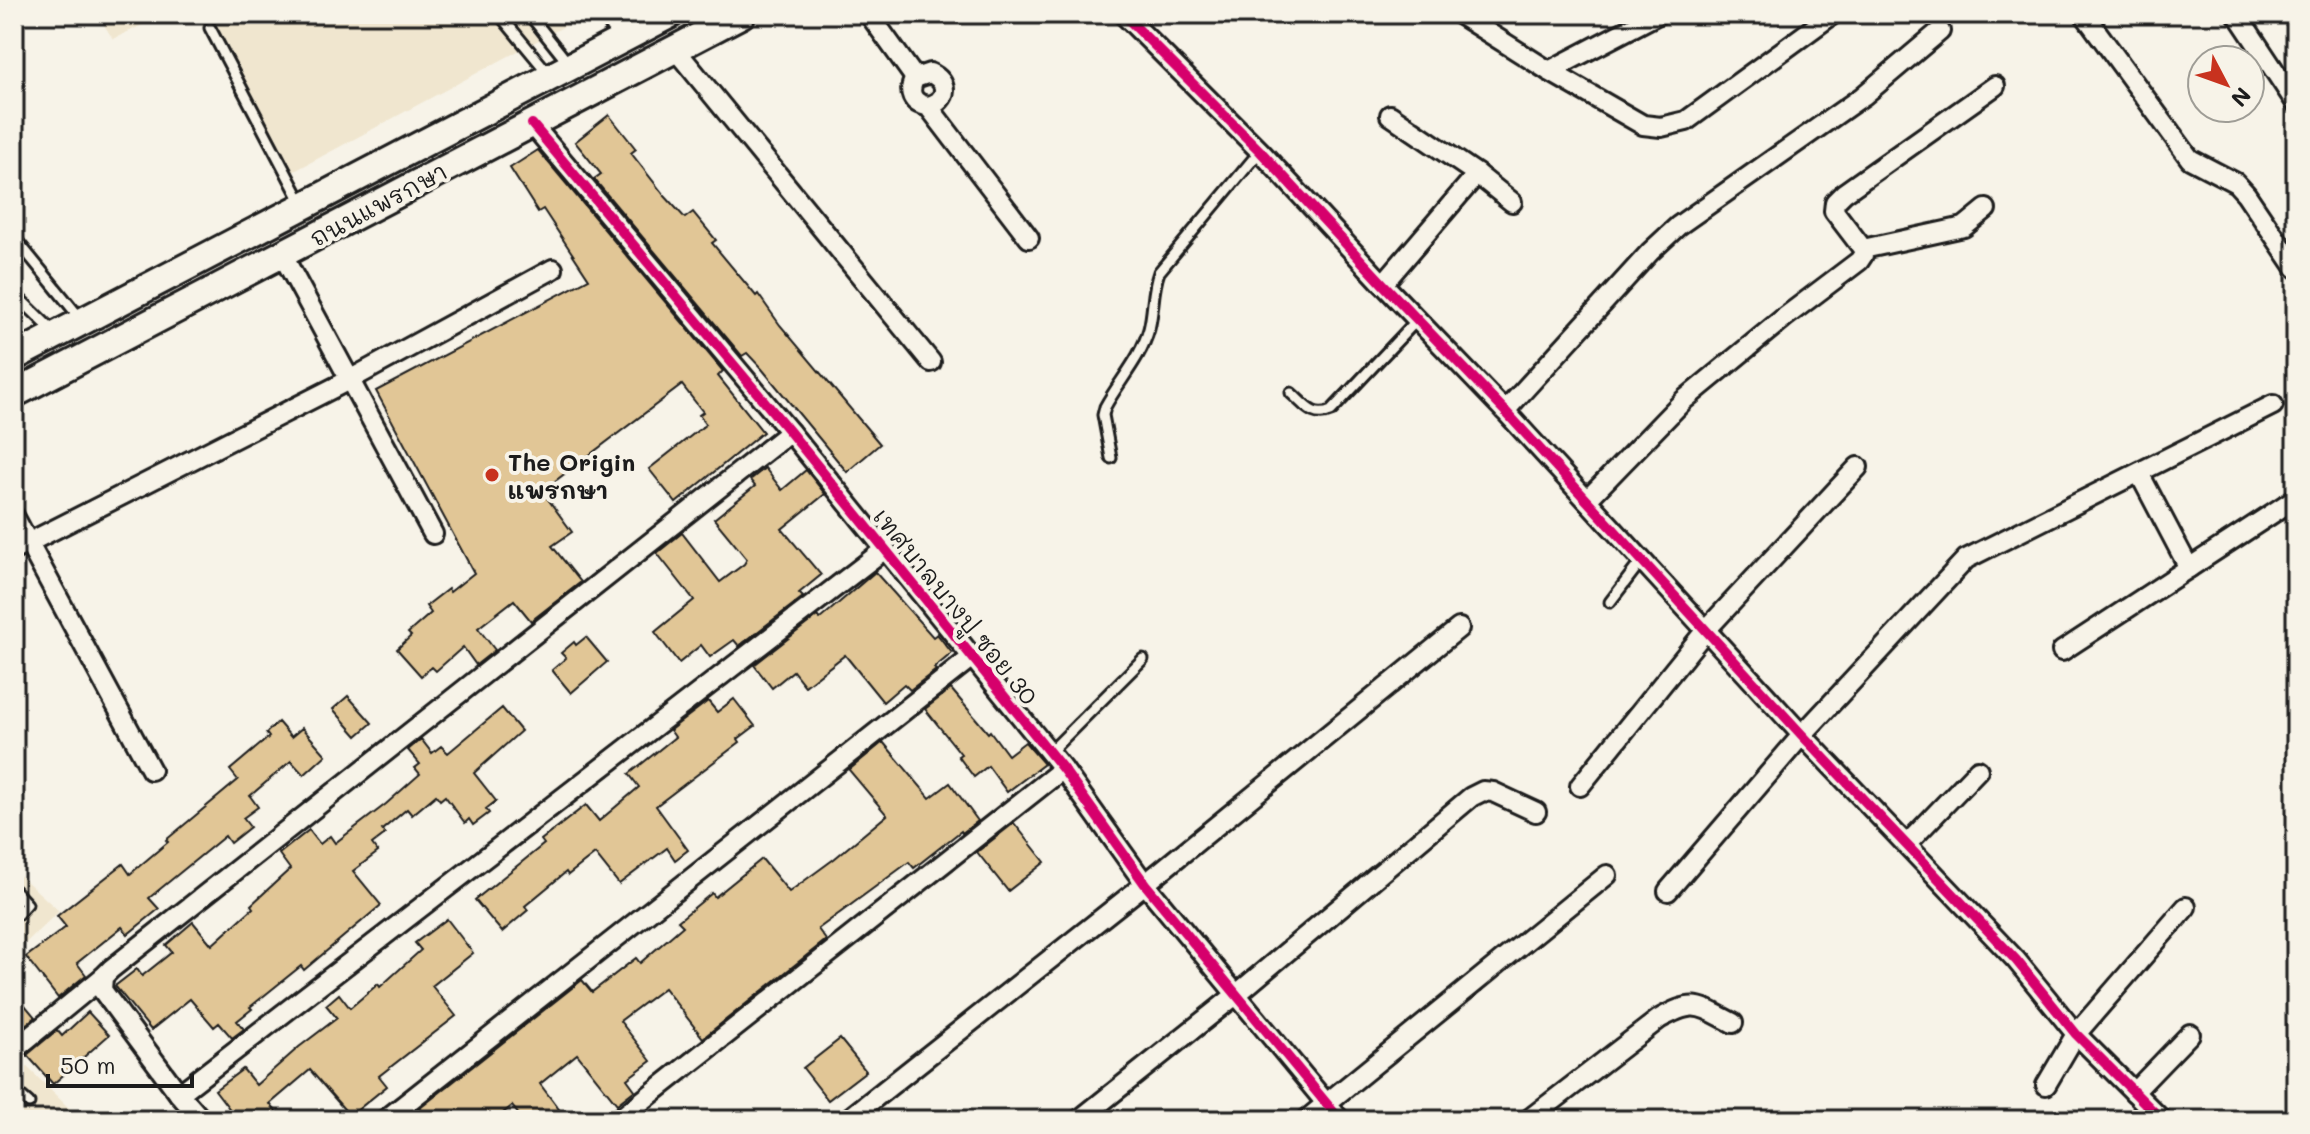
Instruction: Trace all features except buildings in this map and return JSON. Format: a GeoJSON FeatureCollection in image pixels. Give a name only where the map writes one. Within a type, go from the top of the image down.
{"type":"FeatureCollection","features":[{"type":"Feature","properties":{"kind":"main road","name":"ถนนแพรกษา"},"geometry":{"type":"LineString","coordinates":[[14,357],[671,14]]}},
{"type":"Feature","properties":{"kind":"main road","name":"ถนนแพรกษา"},"geometry":{"type":"LineString","coordinates":[[14,394],[742,14]]}},
{"type":"Feature","properties":{"kind":"street"},"geometry":{"type":"LineString","coordinates":[[869,14],[915,78]]}},
{"type":"Feature","properties":{"kind":"street"},"geometry":{"type":"LineString","coordinates":[[1123,14],[1260,151],[1505,411],[1802,735],[2016,960],[2076,1034],[2162,1120]]}},
{"type":"Feature","properties":{"kind":"street"},"geometry":{"type":"LineString","coordinates":[[1459,14],[1643,125],[1661,127],[1686,121],[1833,14]]}},
{"type":"Feature","properties":{"kind":"street"},"geometry":{"type":"LineString","coordinates":[[1549,71],[1658,14]]}},
{"type":"Feature","properties":{"kind":"street"},"geometry":{"type":"LineString","coordinates":[[2084,14],[2190,159],[2236,183],[2296,268]]}},
{"type":"Feature","properties":{"kind":"street"},"geometry":{"type":"LineString","coordinates":[[2237,14],[2296,103]]}},
{"type":"Feature","properties":{"kind":"street"},"geometry":{"type":"LineString","coordinates":[[1505,411],[1650,252],[1678,226],[1863,96],[1940,31]]}},
{"type":"Feature","properties":{"kind":"street"},"geometry":{"type":"LineString","coordinates":[[675,49],[931,362]]}},
{"type":"Feature","properties":{"kind":"street"},"geometry":{"type":"LineString","coordinates":[[930,73],[939,78],[942,82],[941,98],[933,105],[917,103],[911,94],[915,78],[930,73]]}},
{"type":"Feature","properties":{"kind":"street"},"geometry":{"type":"LineString","coordinates":[[1587,500],[1684,400],[1859,261],[1863,249],[1834,211],[1835,202],[1995,86]]}},
{"type":"Feature","properties":{"kind":"street"},"geometry":{"type":"LineString","coordinates":[[928,106],[1029,238]]}},
{"type":"Feature","properties":{"kind":"street"},"geometry":{"type":"LineString","coordinates":[[1390,115],[1477,174],[1512,202]]}},
{"type":"Feature","properties":{"kind":"street","name":"เทศบาลบางปู ซอย 30"},"geometry":{"type":"LineString","coordinates":[[532,124],[885,549],[1063,769],[1145,884],[1340,1120]]}},
{"type":"Feature","properties":{"kind":"street"},"geometry":{"type":"LineString","coordinates":[[1383,284],[1477,174]]}},
{"type":"Feature","properties":{"kind":"street"},"geometry":{"type":"LineString","coordinates":[[1863,249],[1964,227],[1986,209]]}},
{"type":"Feature","properties":{"kind":"street"},"geometry":{"type":"LineString","coordinates":[[282,254],[433,534]]}},
{"type":"Feature","properties":{"kind":"street"},"geometry":{"type":"LineString","coordinates":[[21,546],[351,379],[553,269]]}},
{"type":"Feature","properties":{"kind":"street"},"geometry":{"type":"LineString","coordinates":[[1668,891],[1802,735],[1966,559],[2273,405]]}},
{"type":"Feature","properties":{"kind":"street"},"geometry":{"type":"LineString","coordinates":[[20,1045],[135,949],[790,432]]}},
{"type":"Feature","properties":{"kind":"street"},"geometry":{"type":"LineString","coordinates":[[1580,786],[1706,630],[1858,467]]}},
{"type":"Feature","properties":{"kind":"street"},"geometry":{"type":"LineString","coordinates":[[2139,473],[2189,568]]}},
{"type":"Feature","properties":{"kind":"street"},"geometry":{"type":"LineString","coordinates":[[2062,651],[2296,498]]}},
{"type":"Feature","properties":{"kind":"street"},"geometry":{"type":"LineString","coordinates":[[14,516],[21,546],[151,770]]}},
{"type":"Feature","properties":{"kind":"street"},"geometry":{"type":"LineString","coordinates":[[179,1094],[885,549]]}},
{"type":"Feature","properties":{"kind":"street"},"geometry":{"type":"LineString","coordinates":[[847,1120],[1145,884],[1459,628]]}},
{"type":"Feature","properties":{"kind":"street"},"geometry":{"type":"LineString","coordinates":[[385,1120],[972,657]]}},
{"type":"Feature","properties":{"kind":"street"},"geometry":{"type":"LineString","coordinates":[[618,1120],[1063,769]]}},
{"type":"Feature","properties":{"kind":"street"},"geometry":{"type":"LineString","coordinates":[[1907,844],[1978,770]]}},
{"type":"Feature","properties":{"kind":"street"},"geometry":{"type":"LineString","coordinates":[[1079,1120],[1237,994],[1471,797],[1483,791],[1493,792],[1536,812]]}},
{"type":"Feature","properties":{"kind":"street"},"geometry":{"type":"LineString","coordinates":[[1306,1120],[1607,875]]}},
{"type":"Feature","properties":{"kind":"street"},"geometry":{"type":"LineString","coordinates":[[2046,1085],[2076,1034],[2186,907]]}},
{"type":"Feature","properties":{"kind":"street"},"geometry":{"type":"LineString","coordinates":[[103,977],[102,990],[202,1120]]}},
{"type":"Feature","properties":{"kind":"street"},"geometry":{"type":"LineString","coordinates":[[1528,1120],[1659,1019],[1679,1008],[1689,1005],[1706,1009],[1733,1023]]}},
{"type":"Feature","properties":{"kind":"street"},"geometry":{"type":"LineString","coordinates":[[2134,1092],[2190,1034]]}},
{"type":"Feature","properties":{"kind":"lane"},"geometry":{"type":"LineString","coordinates":[[499,14],[561,72]]}},
{"type":"Feature","properties":{"kind":"lane"},"geometry":{"type":"LineString","coordinates":[[529,14],[561,72]]}},
{"type":"Feature","properties":{"kind":"lane"},"geometry":{"type":"LineString","coordinates":[[602,14],[620,39]]}},
{"type":"Feature","properties":{"kind":"lane"},"geometry":{"type":"LineString","coordinates":[[210,28],[304,205]]}},
{"type":"Feature","properties":{"kind":"lane"},"geometry":{"type":"LineString","coordinates":[[1111,458],[1103,415],[1105,407],[1142,347],[1149,329],[1154,285],[1159,272],[1260,151]]}},
{"type":"Feature","properties":{"kind":"lane"},"geometry":{"type":"LineString","coordinates":[[14,237],[83,321]]}},
{"type":"Feature","properties":{"kind":"lane"},"geometry":{"type":"LineString","coordinates":[[14,293],[57,335]]}},
{"type":"Feature","properties":{"kind":"lane"},"geometry":{"type":"LineString","coordinates":[[1291,393],[1316,415],[1331,411],[1417,320]]}},
{"type":"Feature","properties":{"kind":"lane"},"geometry":{"type":"LineString","coordinates":[[1610,602],[1642,560]]}},
{"type":"Feature","properties":{"kind":"lane"},"geometry":{"type":"LineString","coordinates":[[1049,753],[1143,659]]}},
{"type":"Feature","properties":{"kind":"lane"},"geometry":{"type":"LineString","coordinates":[[14,890],[27,904],[14,918]]}},
{"type":"Feature","properties":{"kind":"lane"},"geometry":{"type":"LineString","coordinates":[[14,1090],[29,1103]]}},
{"type":"Feature","properties":{"kind":"shaded area"},"geometry":{"type":"Polygon","coordinates":[[[97,14],[165,14],[113,39],[97,14]]]}},
{"type":"Feature","properties":{"kind":"shaded area"},"geometry":{"type":"Polygon","coordinates":[[[195,14],[568,14],[574,21],[289,174],[195,14]]]}},
{"type":"Feature","properties":{"kind":"shaded area"},"geometry":{"type":"Polygon","coordinates":[[[14,870],[59,911],[14,954],[14,870]]]}},
{"type":"Feature","properties":{"kind":"shaded area"},"geometry":{"type":"Polygon","coordinates":[[[14,1054],[81,1120],[14,1120],[14,1054]]]}},
{"type":"Feature","properties":{"kind":"cycle path"},"geometry":{"type":"LineString","coordinates":[[1123,14],[1260,151],[1505,411],[1802,735],[2016,960],[2076,1034],[2162,1120]]}},
{"type":"Feature","properties":{"kind":"cycle path"},"geometry":{"type":"LineString","coordinates":[[532,124],[790,432],[1063,769],[1145,884],[1340,1120]]}},
{"type":"Feature","properties":{"kind":"place","name":"The Origin แพรกษา"},"geometry":{"type":"Point","coordinates":[492,475]}}]}
